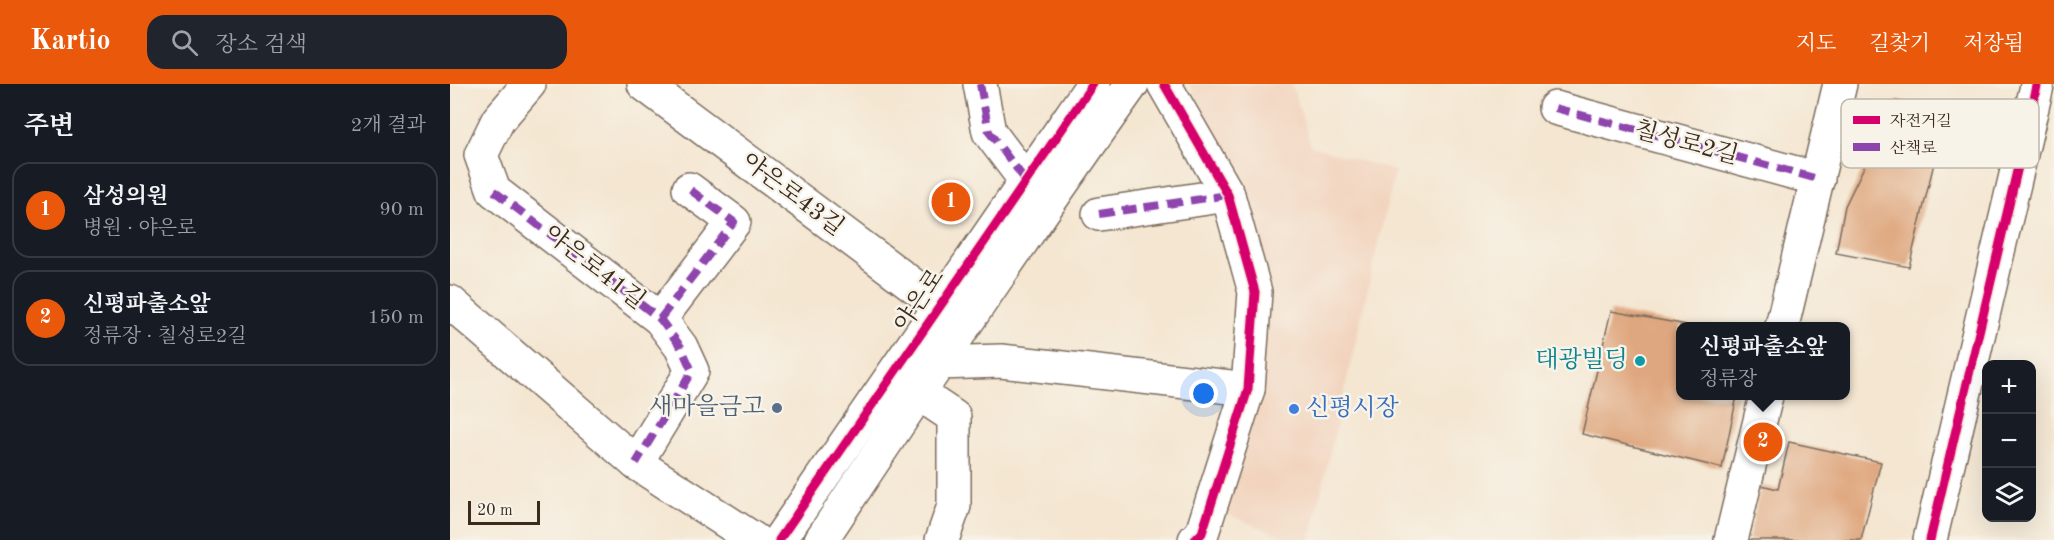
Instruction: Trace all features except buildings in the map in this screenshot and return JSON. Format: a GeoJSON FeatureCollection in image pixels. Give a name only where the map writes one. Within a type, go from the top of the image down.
{"type":"FeatureCollection","features":[{"type":"Feature","properties":{"kind":"street","name":"야은로41길"},"geometry":{"type":"LineString","coordinates":[[529,84],[498,120],[481,155],[494,191],[660,319],[681,346],[692,371],[636,463]]}},
{"type":"Feature","properties":{"kind":"street","name":"야은로43길"},"geometry":{"type":"LineString","coordinates":[[644,84],[941,306]]}},
{"type":"Feature","properties":{"kind":"street"},"geometry":{"type":"LineString","coordinates":[[980,84],[989,132],[1026,181]]}},
{"type":"Feature","properties":{"kind":"street","name":"야은로"},"geometry":{"type":"LineString","coordinates":[[779,540],[1093,84]]}},
{"type":"Feature","properties":{"kind":"street","name":"야은로"},"geometry":{"type":"LineString","coordinates":[[821,540],[938,363],[1065,177],[1132,84]]}},
{"type":"Feature","properties":{"kind":"street"},"geometry":{"type":"LineString","coordinates":[[1164,84],[1228,195],[1256,292],[1248,389],[1202,533],[1196,540]]}},
{"type":"Feature","properties":{"kind":"street"},"geometry":{"type":"LineString","coordinates":[[1783,322],[1840,84]]}},
{"type":"Feature","properties":{"kind":"street","name":"칠성로2길"},"geometry":{"type":"LineString","coordinates":[[1555,108],[1818,179]]}},
{"type":"Feature","properties":{"kind":"street"},"geometry":{"type":"LineString","coordinates":[[1930,540],[2021,168]]}},
{"type":"Feature","properties":{"kind":"street"},"geometry":{"type":"LineString","coordinates":[[660,319],[734,222],[689,189]]}},
{"type":"Feature","properties":{"kind":"street"},"geometry":{"type":"LineString","coordinates":[[1099,214],[1228,195]]}},
{"type":"Feature","properties":{"kind":"street"},"geometry":{"type":"LineString","coordinates":[[450,302],[636,463],[755,540]]}},
{"type":"Feature","properties":{"kind":"street","name":"야은로"},"geometry":{"type":"LineString","coordinates":[[938,363],[1001,361],[1248,389]]}},
{"type":"Feature","properties":{"kind":"street"},"geometry":{"type":"LineString","coordinates":[[918,393],[954,417],[954,506],[942,540]]}},
{"type":"Feature","properties":{"kind":"street"},"geometry":{"type":"LineString","coordinates":[[1731,540],[1765,400]]}},
{"type":"Feature","properties":{"kind":"shaded area","name":"신평시장"},"geometry":{"type":"Polygon","coordinates":[[[1190,84],[1292,84],[1311,146],[1395,171],[1310,540],[1292,540],[1224,513],[1269,304],[1230,178],[1190,84]]]}},
{"type":"Feature","properties":{"kind":"marked path"},"geometry":{"type":"LineString","coordinates":[[980,84],[989,132],[1026,181]]}},
{"type":"Feature","properties":{"kind":"marked path"},"geometry":{"type":"LineString","coordinates":[[1555,108],[1818,179]]}},
{"type":"Feature","properties":{"kind":"marked path"},"geometry":{"type":"LineString","coordinates":[[660,319],[734,222],[689,189]]}},
{"type":"Feature","properties":{"kind":"marked path"},"geometry":{"type":"LineString","coordinates":[[494,191],[660,319],[681,347],[692,371],[636,463]]}},
{"type":"Feature","properties":{"kind":"marked path"},"geometry":{"type":"LineString","coordinates":[[1099,214],[1228,195]]}},
{"type":"Feature","properties":{"kind":"cycle path"},"geometry":{"type":"LineString","coordinates":[[779,540],[1093,84]]}},
{"type":"Feature","properties":{"kind":"cycle path"},"geometry":{"type":"LineString","coordinates":[[1164,84],[1228,195],[1255,292],[1248,389],[1202,533],[1195,540]]}},
{"type":"Feature","properties":{"kind":"cycle path"},"geometry":{"type":"LineString","coordinates":[[2034,99],[2037,86]]}},
{"type":"Feature","properties":{"kind":"cycle path"},"geometry":{"type":"LineString","coordinates":[[1930,540],[2018,168]]}},
{"type":"Feature","properties":{"kind":"place","name":"삼성의원"},"geometry":{"type":"Point","coordinates":[951,202]}},
{"type":"Feature","properties":{"kind":"place","name":"태광빌딩"},"geometry":{"type":"Point","coordinates":[1640,361]}},
{"type":"Feature","properties":{"kind":"place","name":"새마을금고"},"geometry":{"type":"Point","coordinates":[777,408]}},
{"type":"Feature","properties":{"kind":"place","name":"신평시장"},"geometry":{"type":"Point","coordinates":[1294,409]}},
{"type":"Feature","properties":{"kind":"place","name":"신평파출소앞"},"geometry":{"type":"Point","coordinates":[1763,442]}}]}
